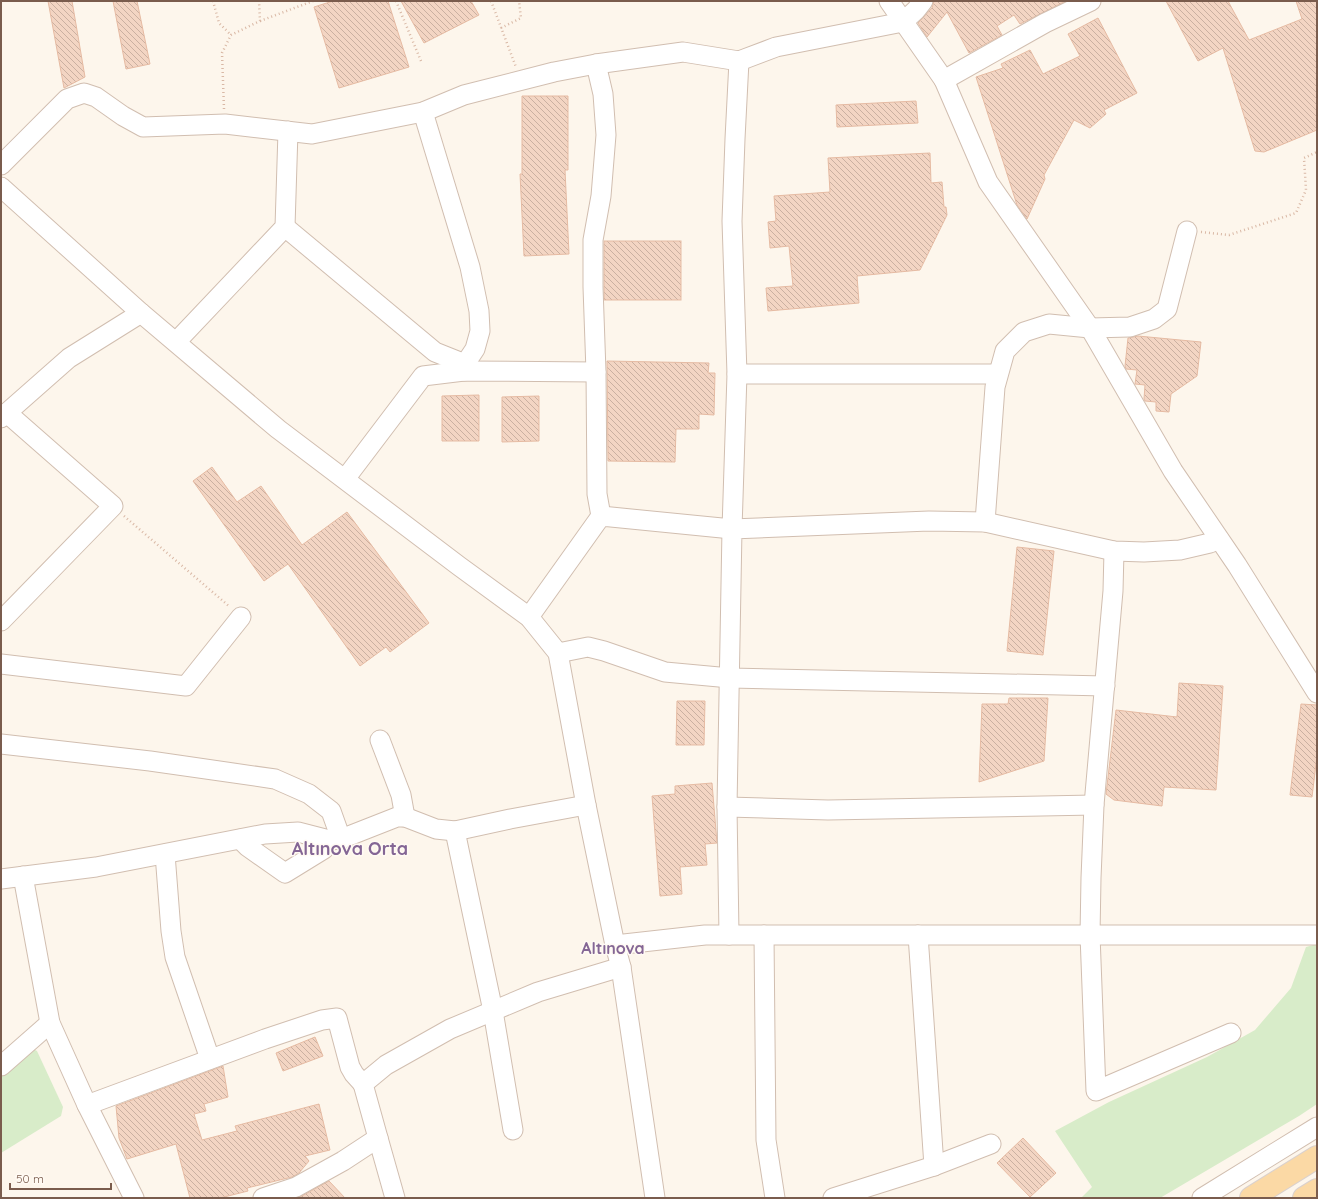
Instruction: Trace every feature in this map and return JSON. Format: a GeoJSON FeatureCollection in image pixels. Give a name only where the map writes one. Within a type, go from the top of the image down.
{"type":"FeatureCollection","features":[{"type":"Feature","properties":{"kind":"main road"},"geometry":{"type":"LineString","coordinates":[[1251,1198],[1317,1157]]}},
{"type":"Feature","properties":{"kind":"main road"},"geometry":{"type":"LineString","coordinates":[[1304,1198],[1317,1190]]}},
{"type":"Feature","properties":{"kind":"street"},"geometry":{"type":"LineString","coordinates":[[889,1],[902,22],[944,80],[988,182],[1090,328],[1173,471],[1237,565],[1317,693]]}},
{"type":"Feature","properties":{"kind":"street"},"geometry":{"type":"LineString","coordinates":[[1,165],[67,99],[84,93],[96,97],[123,116],[143,127],[225,124],[312,134],[423,112],[464,95],[554,72],[596,64],[683,52],[739,61],[776,47],[902,22],[916,10],[923,1]]}},
{"type":"Feature","properties":{"kind":"street"},"geometry":{"type":"LineString","coordinates":[[944,80],[1045,23],[1091,1]]}},
{"type":"Feature","properties":{"kind":"street"},"geometry":{"type":"LineString","coordinates":[[729,935],[727,807],[732,529],[737,374],[732,221],[739,61]]}},
{"type":"Feature","properties":{"kind":"street"},"geometry":{"type":"LineString","coordinates":[[529,617],[601,516],[597,494],[593,240],[601,196],[606,135],[603,94],[596,64]]}},
{"type":"Feature","properties":{"kind":"street"},"geometry":{"type":"LineString","coordinates":[[423,112],[470,267],[479,311],[480,332],[475,349],[465,368]]}},
{"type":"Feature","properties":{"kind":"street"},"geometry":{"type":"LineString","coordinates":[[176,342],[285,226],[288,131]]}},
{"type":"Feature","properties":{"kind":"street"},"geometry":{"type":"LineString","coordinates":[[1,187],[141,312],[278,429],[529,617],[558,653],[586,805],[615,945],[621,967],[655,1198]]}},
{"type":"Feature","properties":{"kind":"street"},"geometry":{"type":"LineString","coordinates":[[285,226],[435,352],[465,368]]}},
{"type":"Feature","properties":{"kind":"street"},"geometry":{"type":"LineString","coordinates":[[985,522],[994,387],[1005,351],[1024,332],[1049,324],[1090,328],[1130,327],[1154,319],[1167,309],[1187,231]]}},
{"type":"Feature","properties":{"kind":"street"},"geometry":{"type":"LineString","coordinates":[[1,622],[113,506],[4,416],[69,358],[141,312]]}},
{"type":"Feature","properties":{"kind":"street"},"geometry":{"type":"LineString","coordinates":[[345,479],[424,376],[465,368],[596,372]]}},
{"type":"Feature","properties":{"kind":"street"},"geometry":{"type":"LineString","coordinates":[[737,374],[998,374]]}},
{"type":"Feature","properties":{"kind":"street"},"geometry":{"type":"LineString","coordinates":[[601,516],[732,529],[929,521],[985,522],[1114,551],[1144,552],[1180,550],[1210,543],[1219,539]]}},
{"type":"Feature","properties":{"kind":"street"},"geometry":{"type":"LineString","coordinates":[[1114,551],[1113,590],[1094,805],[1090,935],[1096,1090],[1231,1033]]}},
{"type":"Feature","properties":{"kind":"street"},"geometry":{"type":"LineString","coordinates":[[1,664],[186,686],[240,617]]}},
{"type":"Feature","properties":{"kind":"street"},"geometry":{"type":"LineString","coordinates":[[558,653],[588,647],[604,650],[665,672],[730,678],[1105,686]]}},
{"type":"Feature","properties":{"kind":"street"},"geometry":{"type":"LineString","coordinates":[[380,740],[401,795],[405,817]]}},
{"type":"Feature","properties":{"kind":"street"},"geometry":{"type":"LineString","coordinates":[[1,744],[150,761],[275,778],[309,794],[331,811],[335,839]]}},
{"type":"Feature","properties":{"kind":"street"},"geometry":{"type":"LineString","coordinates":[[240,839],[248,847],[285,873],[324,849],[335,839],[397,817],[405,817],[436,829],[455,831],[586,805]]}},
{"type":"Feature","properties":{"kind":"street"},"geometry":{"type":"LineString","coordinates":[[727,807],[828,810],[1094,805]]}},
{"type":"Feature","properties":{"kind":"street"},"geometry":{"type":"LineString","coordinates":[[455,831],[493,1011],[513,1130]]}},
{"type":"Feature","properties":{"kind":"street"},"geometry":{"type":"LineString","coordinates":[[1,879],[96,867],[265,834],[298,832],[335,839]]}},
{"type":"Feature","properties":{"kind":"street"},"geometry":{"type":"LineString","coordinates":[[165,854],[171,931],[176,957],[210,1059]]}},
{"type":"Feature","properties":{"kind":"street"},"geometry":{"type":"LineString","coordinates":[[23,876],[50,1023],[87,1104],[134,1198]]}},
{"type":"Feature","properties":{"kind":"street"},"geometry":{"type":"LineString","coordinates":[[615,945],[705,935],[1317,935]]}},
{"type":"Feature","properties":{"kind":"street"},"geometry":{"type":"LineString","coordinates":[[764,935],[766,1140],[775,1198]]}},
{"type":"Feature","properties":{"kind":"street"},"geometry":{"type":"LineString","coordinates":[[918,935],[934,1166]]}},
{"type":"Feature","properties":{"kind":"street"},"geometry":{"type":"LineString","coordinates":[[363,1084],[386,1065],[450,1029],[538,992],[621,967]]}},
{"type":"Feature","properties":{"kind":"street"},"geometry":{"type":"LineString","coordinates":[[87,1104],[315,1022],[337,1018],[350,1067],[363,1084],[395,1198]]}},
{"type":"Feature","properties":{"kind":"street"},"geometry":{"type":"LineString","coordinates":[[1,1066],[50,1023]]}},
{"type":"Feature","properties":{"kind":"street"},"geometry":{"type":"LineString","coordinates":[[1202,1198],[1317,1127]]}},
{"type":"Feature","properties":{"kind":"street"},"geometry":{"type":"LineString","coordinates":[[263,1198],[296,1187],[343,1161],[378,1138]]}},
{"type":"Feature","properties":{"kind":"street"},"geometry":{"type":"LineString","coordinates":[[833,1198],[934,1166],[991,1144]]}},
{"type":"Feature","properties":{"kind":"path"},"geometry":{"type":"LineString","coordinates":[[213,1],[219,23],[231,35]]}},
{"type":"Feature","properties":{"kind":"path"},"geometry":{"type":"LineString","coordinates":[[260,1],[260,21]]}},
{"type":"Feature","properties":{"kind":"path"},"geometry":{"type":"LineString","coordinates":[[225,124],[222,53],[231,35],[260,21],[313,1]]}},
{"type":"Feature","properties":{"kind":"path"},"geometry":{"type":"LineString","coordinates":[[396,1],[421,60]]}},
{"type":"Feature","properties":{"kind":"path"},"geometry":{"type":"LineString","coordinates":[[491,1],[521,81]]}},
{"type":"Feature","properties":{"kind":"path"},"geometry":{"type":"LineString","coordinates":[[501,28],[521,18],[519,1]]}},
{"type":"Feature","properties":{"kind":"path"},"geometry":{"type":"LineString","coordinates":[[1187,231],[1229,235],[1296,213],[1306,190],[1304,158],[1317,152]]}},
{"type":"Feature","properties":{"kind":"path"},"geometry":{"type":"LineString","coordinates":[[113,506],[240,617]]}},
{"type":"Feature","properties":{"kind":"green space"},"geometry":{"type":"Polygon","coordinates":[[[1317,944],[1317,1104],[1160,1198],[1081,1198],[1092,1187],[1055,1131],[1109,1102],[1207,1057],[1255,1030],[1291,988],[1306,947],[1317,944]]]}},
{"type":"Feature","properties":{"kind":"green space"},"geometry":{"type":"Polygon","coordinates":[[[33,1049],[37,1051],[63,1107],[61,1116],[1,1153],[1,1076],[33,1049]]]}},
{"type":"Feature","properties":{"kind":"building"},"geometry":{"type":"Polygon","coordinates":[[[48,1],[72,1],[85,77],[64,88],[48,1]]]}},
{"type":"Feature","properties":{"kind":"building"},"geometry":{"type":"Polygon","coordinates":[[[113,1],[137,1],[150,64],[126,69],[113,1]]]}},
{"type":"Feature","properties":{"kind":"building"},"geometry":{"type":"Polygon","coordinates":[[[333,1],[388,1],[409,67],[339,88],[314,7],[333,1]]]}},
{"type":"Feature","properties":{"kind":"building"},"geometry":{"type":"Polygon","coordinates":[[[401,1],[471,1],[479,15],[424,43],[401,1]]]}},
{"type":"Feature","properties":{"kind":"building"},"geometry":{"type":"Polygon","coordinates":[[[934,1],[1066,1],[1020,24],[1014,15],[997,26],[1002,35],[969,53],[947,12],[927,37],[918,23],[932,8],[934,1]]]}},
{"type":"Feature","properties":{"kind":"building"},"geometry":{"type":"Polygon","coordinates":[[[1166,1],[1228,1],[1249,40],[1302,19],[1296,1],[1317,1],[1317,130],[1264,152],[1255,151],[1223,48],[1198,61],[1166,1]]]}},
{"type":"Feature","properties":{"kind":"building"},"geometry":{"type":"Polygon","coordinates":[[[1098,18],[1137,93],[1104,110],[1106,114],[1090,128],[1074,120],[1044,175],[1045,179],[1027,219],[1017,205],[976,77],[1003,68],[1001,64],[1030,50],[1043,74],[1080,56],[1068,34],[1098,18]]]}},
{"type":"Feature","properties":{"kind":"building"},"geometry":{"type":"Polygon","coordinates":[[[522,96],[568,96],[568,170],[565,170],[569,254],[524,256],[520,174],[522,174],[522,96]]]}},
{"type":"Feature","properties":{"kind":"building"},"geometry":{"type":"Polygon","coordinates":[[[916,101],[918,123],[837,127],[836,105],[916,101]]]}},
{"type":"Feature","properties":{"kind":"building"},"geometry":{"type":"Polygon","coordinates":[[[930,153],[931,183],[942,182],[944,207],[946,207],[947,215],[920,270],[857,276],[859,303],[768,311],[766,288],[793,286],[789,246],[770,248],[768,222],[776,221],[774,196],[830,192],[828,158],[930,153]]]}},
{"type":"Feature","properties":{"kind":"building"},"geometry":{"type":"Polygon","coordinates":[[[604,241],[681,241],[681,300],[604,300],[604,241]]]}},
{"type":"Feature","properties":{"kind":"building"},"geometry":{"type":"Polygon","coordinates":[[[1138,336],[1201,342],[1197,376],[1171,394],[1169,412],[1156,411],[1156,402],[1145,401],[1145,385],[1135,384],[1137,370],[1126,369],[1128,338],[1138,336]]]}},
{"type":"Feature","properties":{"kind":"building"},"geometry":{"type":"Polygon","coordinates":[[[607,361],[709,363],[708,373],[715,373],[714,415],[699,414],[699,429],[676,429],[675,462],[608,461],[607,361]]]}},
{"type":"Feature","properties":{"kind":"building"},"geometry":{"type":"Polygon","coordinates":[[[479,395],[479,441],[442,441],[442,396],[479,395]]]}},
{"type":"Feature","properties":{"kind":"building"},"geometry":{"type":"Polygon","coordinates":[[[539,396],[539,441],[502,442],[502,397],[539,396]]]}},
{"type":"Feature","properties":{"kind":"building"},"geometry":{"type":"Polygon","coordinates":[[[212,467],[237,502],[261,486],[302,545],[347,512],[429,623],[390,652],[386,647],[360,666],[288,564],[264,581],[193,481],[212,467]]]}},
{"type":"Feature","properties":{"kind":"building"},"geometry":{"type":"Polygon","coordinates":[[[1017,547],[1054,551],[1043,655],[1007,651],[1017,547]]]}},
{"type":"Feature","properties":{"kind":"building"},"geometry":{"type":"Polygon","coordinates":[[[1179,683],[1223,686],[1216,790],[1164,787],[1162,806],[1114,800],[1106,794],[1116,710],[1177,717],[1179,683]]]}},
{"type":"Feature","properties":{"kind":"building"},"geometry":{"type":"Polygon","coordinates":[[[1009,698],[1048,698],[1044,761],[979,782],[982,704],[1008,704],[1009,698]]]}},
{"type":"Feature","properties":{"kind":"building"},"geometry":{"type":"Polygon","coordinates":[[[677,701],[705,701],[704,745],[676,745],[677,701]]]}},
{"type":"Feature","properties":{"kind":"building"},"geometry":{"type":"Polygon","coordinates":[[[1301,704],[1317,705],[1317,756],[1312,797],[1290,795],[1301,704]]]}},
{"type":"Feature","properties":{"kind":"building"},"geometry":{"type":"Polygon","coordinates":[[[712,783],[717,843],[705,844],[707,865],[680,867],[682,894],[660,896],[652,796],[675,794],[675,786],[712,783]]]}},
{"type":"Feature","properties":{"kind":"building"},"geometry":{"type":"Polygon","coordinates":[[[315,1037],[323,1056],[283,1071],[276,1053],[315,1037]]]}},
{"type":"Feature","properties":{"kind":"building"},"geometry":{"type":"Polygon","coordinates":[[[223,1066],[228,1097],[204,1104],[206,1111],[194,1114],[202,1140],[237,1131],[235,1126],[319,1104],[330,1150],[305,1156],[309,1161],[299,1173],[292,1177],[247,1188],[248,1191],[220,1198],[190,1198],[176,1144],[127,1159],[119,1138],[116,1106],[223,1066]]]}},
{"type":"Feature","properties":{"kind":"building"},"geometry":{"type":"Polygon","coordinates":[[[1023,1138],[1056,1173],[1030,1197],[997,1163],[1023,1138]]]}},
{"type":"Feature","properties":{"kind":"building"},"geometry":{"type":"Polygon","coordinates":[[[329,1181],[345,1198],[299,1198],[300,1197],[329,1181]]]}},
{"type":"Feature","properties":{"kind":"district","name":"Altınova Orta"},"geometry":{"type":"Point","coordinates":[350,849]}},
{"type":"Feature","properties":{"kind":"district","name":"Altınova"},"geometry":{"type":"Point","coordinates":[613,948]}}]}
